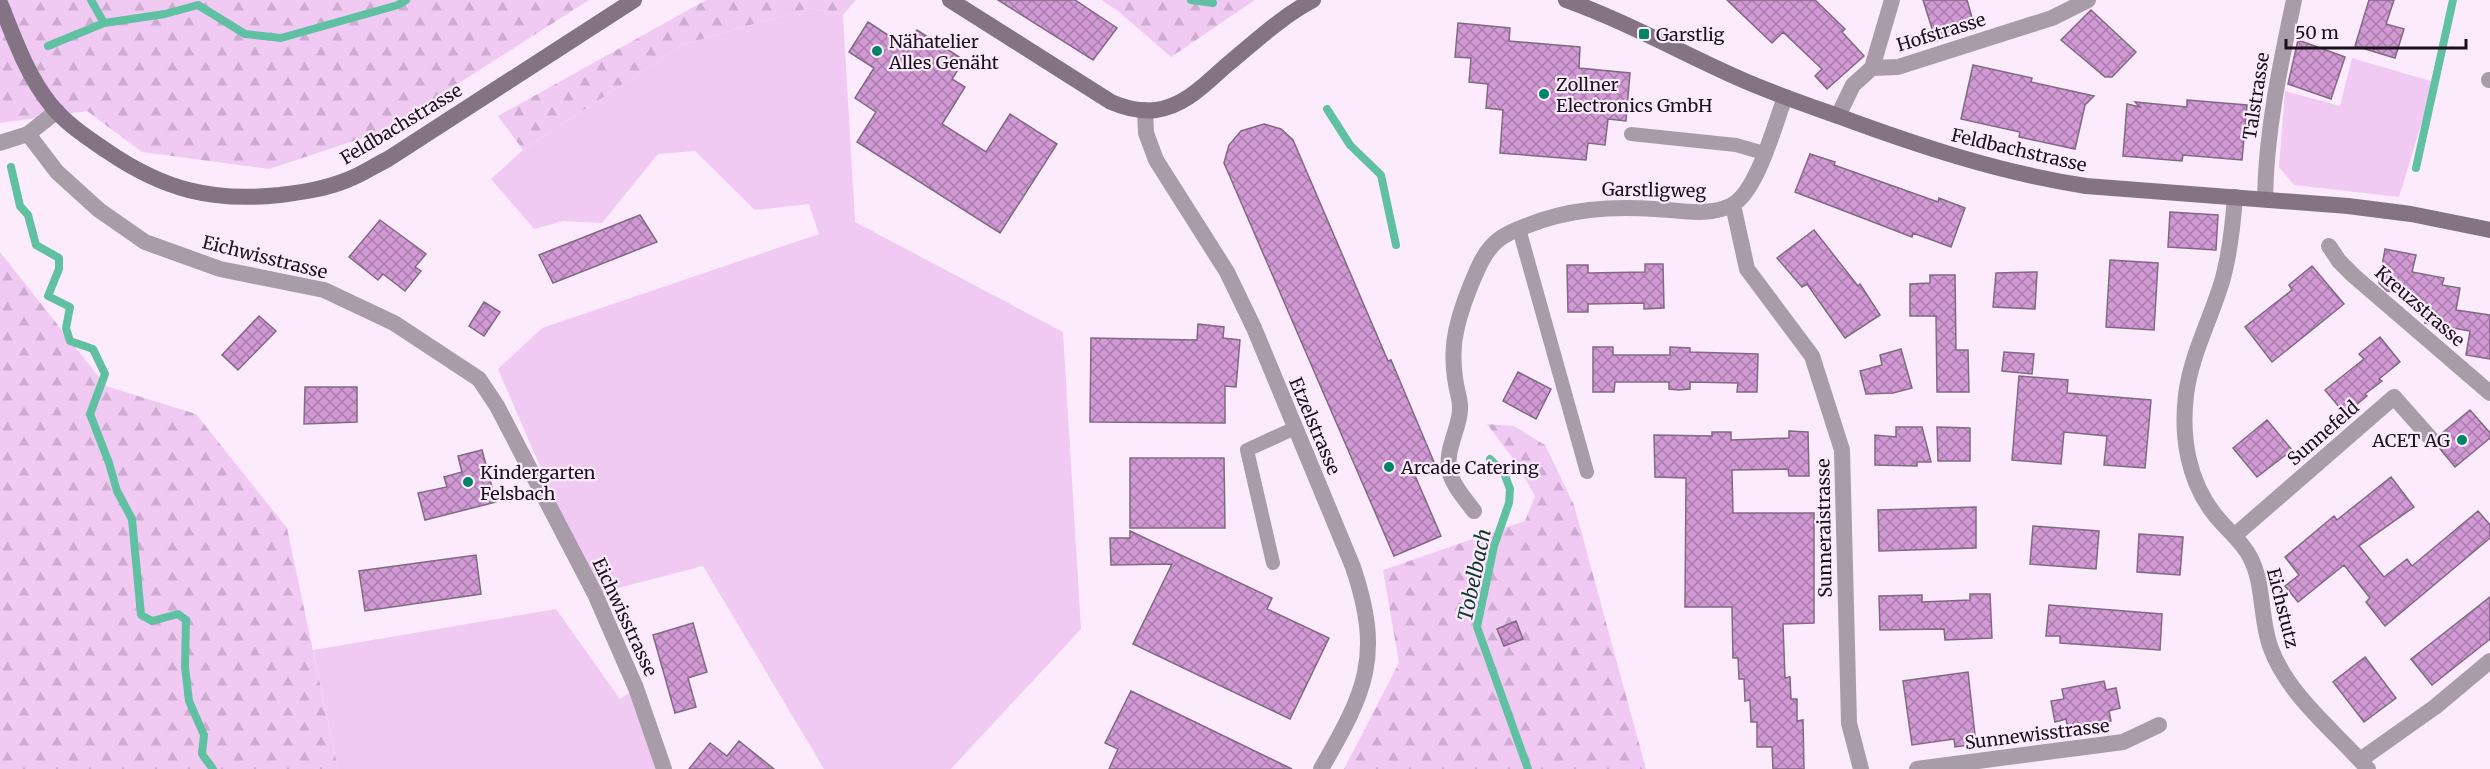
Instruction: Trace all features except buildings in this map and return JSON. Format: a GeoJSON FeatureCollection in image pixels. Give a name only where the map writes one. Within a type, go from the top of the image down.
{"type":"FeatureCollection","features":[{"type":"Feature","properties":{"kind":"main road","name":"Feldbachstrasse"},"geometry":{"type":"LineString","coordinates":[[0,3],[35,81],[57,111],[92,141],[131,168],[160,181],[211,196],[248,198],[308,192],[348,180],[388,159],[634,0]]}},
{"type":"Feature","properties":{"kind":"main road"},"geometry":{"type":"LineString","coordinates":[[950,0],[1111,102],[1124,107],[1145,110],[1168,107],[1194,93],[1280,20],[1313,0]]}},
{"type":"Feature","properties":{"kind":"main road","name":"Feldbachstrasse"},"geometry":{"type":"LineString","coordinates":[[1566,0],[1785,97],[1963,159],[2044,180],[2119,190],[2265,199],[2411,214],[2490,230]]}},
{"type":"Feature","properties":{"kind":"street"},"geometry":{"type":"LineString","coordinates":[[1838,116],[1853,86],[1872,68],[1892,0]]}},
{"type":"Feature","properties":{"kind":"street","name":"Hofstrasse"},"geometry":{"type":"LineString","coordinates":[[1872,68],[1898,67],[1909,64],[2052,18],[2088,0]]}},
{"type":"Feature","properties":{"kind":"street","name":"Talstrasse"},"geometry":{"type":"LineString","coordinates":[[2265,199],[2267,151],[2275,91],[2294,0]]}},
{"type":"Feature","properties":{"kind":"street","name":"Garstligweg"},"geometry":{"type":"LineString","coordinates":[[1474,511],[1450,475],[1448,462],[1449,448],[1458,428],[1461,407],[1454,380],[1452,355],[1457,320],[1485,254],[1497,241],[1519,229],[1555,216],[1589,209],[1621,207],[1698,212],[1733,205],[1747,192],[1785,97]]}},
{"type":"Feature","properties":{"kind":"street","name":"Etzelstrasse"},"geometry":{"type":"LineString","coordinates":[[1145,110],[1146,133],[1156,160],[1227,272],[1254,328],[1365,601],[1369,624],[1368,664],[1359,696],[1344,729],[1321,769]]}},
{"type":"Feature","properties":{"kind":"street"},"geometry":{"type":"LineString","coordinates":[[0,143],[28,134],[57,111]]}},
{"type":"Feature","properties":{"kind":"street","name":"Eichwisstrasse"},"geometry":{"type":"LineString","coordinates":[[28,134],[57,172],[99,210],[145,242],[220,269],[324,290],[394,323],[479,379],[497,406],[595,594],[636,688],[663,769]]}},
{"type":"Feature","properties":{"kind":"street","name":"Eichstutz"},"geometry":{"type":"LineString","coordinates":[[2235,197],[2223,276],[2192,366],[2184,418],[2186,446],[2192,472],[2201,495],[2250,557],[2257,578],[2269,644],[2277,663],[2297,692],[2364,764]]}},
{"type":"Feature","properties":{"kind":"street","name":"Sunneraistrasse"},"geometry":{"type":"LineString","coordinates":[[1733,205],[1748,269],[1812,356],[1842,450],[1849,723],[1861,769]]}},
{"type":"Feature","properties":{"kind":"street","name":"Kreuzstrasse"},"geometry":{"type":"LineString","coordinates":[[2329,246],[2354,276],[2490,393]]}},
{"type":"Feature","properties":{"kind":"street","name":"Sunnefeld"},"geometry":{"type":"LineString","coordinates":[[2234,536],[2394,397],[2433,441]]}},
{"type":"Feature","properties":{"kind":"street"},"geometry":{"type":"LineString","coordinates":[[2364,764],[2490,661]]}},
{"type":"Feature","properties":{"kind":"street","name":"Sunnewisstrasse"},"geometry":{"type":"LineString","coordinates":[[1917,769],[2123,742],[2159,725]]}},
{"type":"Feature","properties":{"kind":"lane"},"geometry":{"type":"LineString","coordinates":[[1631,134],[1736,145],[1764,153]]}},
{"type":"Feature","properties":{"kind":"lane"},"geometry":{"type":"LineString","coordinates":[[1519,229],[1587,472]]}},
{"type":"Feature","properties":{"kind":"lane"},"geometry":{"type":"LineString","coordinates":[[1273,563],[1247,450],[1295,428]]}},
{"type":"Feature","properties":{"kind":"green space"},"geometry":{"type":"Polygon","coordinates":[[[0,0],[589,0],[384,131],[269,169],[142,152],[87,111],[0,123],[0,0]]]}},
{"type":"Feature","properties":{"kind":"green space"},"geometry":{"type":"Polygon","coordinates":[[[706,0],[856,0],[843,15],[809,8],[682,45],[523,150],[498,116],[706,0]]]}},
{"type":"Feature","properties":{"kind":"green space"},"geometry":{"type":"Polygon","coordinates":[[[1101,0],[1255,0],[1171,57],[1118,11],[1101,0]]]}},
{"type":"Feature","properties":{"kind":"green space"},"geometry":{"type":"Polygon","coordinates":[[[809,8],[843,15],[855,222],[1063,332],[1081,629],[951,769],[824,769],[703,566],[595,594],[498,369],[542,328],[819,234],[809,204],[755,210],[695,151],[658,154],[602,223],[563,221],[534,229],[491,179],[523,150],[682,45],[809,8]]]}},
{"type":"Feature","properties":{"kind":"green space"},"geometry":{"type":"Polygon","coordinates":[[[2352,58],[2434,82],[2399,197],[2294,185],[2279,167],[2285,91],[2340,106],[2352,58]]]}},
{"type":"Feature","properties":{"kind":"green space"},"geometry":{"type":"Polygon","coordinates":[[[0,252],[106,386],[196,414],[287,528],[338,769],[0,769],[0,252]]]}},
{"type":"Feature","properties":{"kind":"green space"},"geometry":{"type":"Polygon","coordinates":[[[1487,424],[1514,426],[1545,445],[1574,505],[1646,769],[1344,769],[1399,663],[1383,570],[1525,521],[1535,496],[1517,464],[1487,424]]]}},
{"type":"Feature","properties":{"kind":"green space"},"geometry":{"type":"Polygon","coordinates":[[[556,609],[620,699],[636,688],[664,769],[338,769],[313,650],[556,609]]]}},
{"type":"Feature","properties":{"kind":"waterway"},"geometry":{"type":"LineString","coordinates":[[91,0],[104,23]]}},
{"type":"Feature","properties":{"kind":"waterway"},"geometry":{"type":"LineString","coordinates":[[48,46],[104,23],[165,14],[198,5],[245,34],[281,38],[398,5],[406,0]]}},
{"type":"Feature","properties":{"kind":"waterway","name":"Tobelbach"},"geometry":{"type":"LineString","coordinates":[[1191,0],[1213,3]]}},
{"type":"Feature","properties":{"kind":"waterway"},"geometry":{"type":"LineString","coordinates":[[2416,168],[2453,0]]}},
{"type":"Feature","properties":{"kind":"waterway","name":"Tobelbach"},"geometry":{"type":"LineString","coordinates":[[1327,109],[1350,145],[1381,175],[1396,245]]}},
{"type":"Feature","properties":{"kind":"waterway"},"geometry":{"type":"LineString","coordinates":[[11,167],[20,206],[28,215],[36,245],[59,258],[59,269],[48,296],[70,307],[66,328],[70,341],[93,349],[105,374],[90,414],[117,491],[132,519],[141,615],[152,621],[178,614],[186,620],[185,667],[189,701],[204,735],[202,754],[213,769]]}},
{"type":"Feature","properties":{"kind":"waterway","name":"Tobelbach"},"geometry":{"type":"LineString","coordinates":[[1490,459],[1504,473],[1510,489],[1509,503],[1494,546],[1477,627],[1528,769]]}},
{"type":"Feature","properties":{"kind":"place","name":"Garstlig"},"geometry":{"type":"Point","coordinates":[1644,34]}},
{"type":"Feature","properties":{"kind":"place","name":"Nähatelier Alles Genäht"},"geometry":{"type":"Point","coordinates":[877,51]}},
{"type":"Feature","properties":{"kind":"place","name":"Zollner Electronics GmbH"},"geometry":{"type":"Point","coordinates":[1544,94]}},
{"type":"Feature","properties":{"kind":"place","name":"ACET AG"},"geometry":{"type":"Point","coordinates":[2462,440]}},
{"type":"Feature","properties":{"kind":"place","name":"Arcade Catering"},"geometry":{"type":"Point","coordinates":[1389,467]}},
{"type":"Feature","properties":{"kind":"place","name":"Kindergarten Felsbach"},"geometry":{"type":"Point","coordinates":[468,482]}}]}
